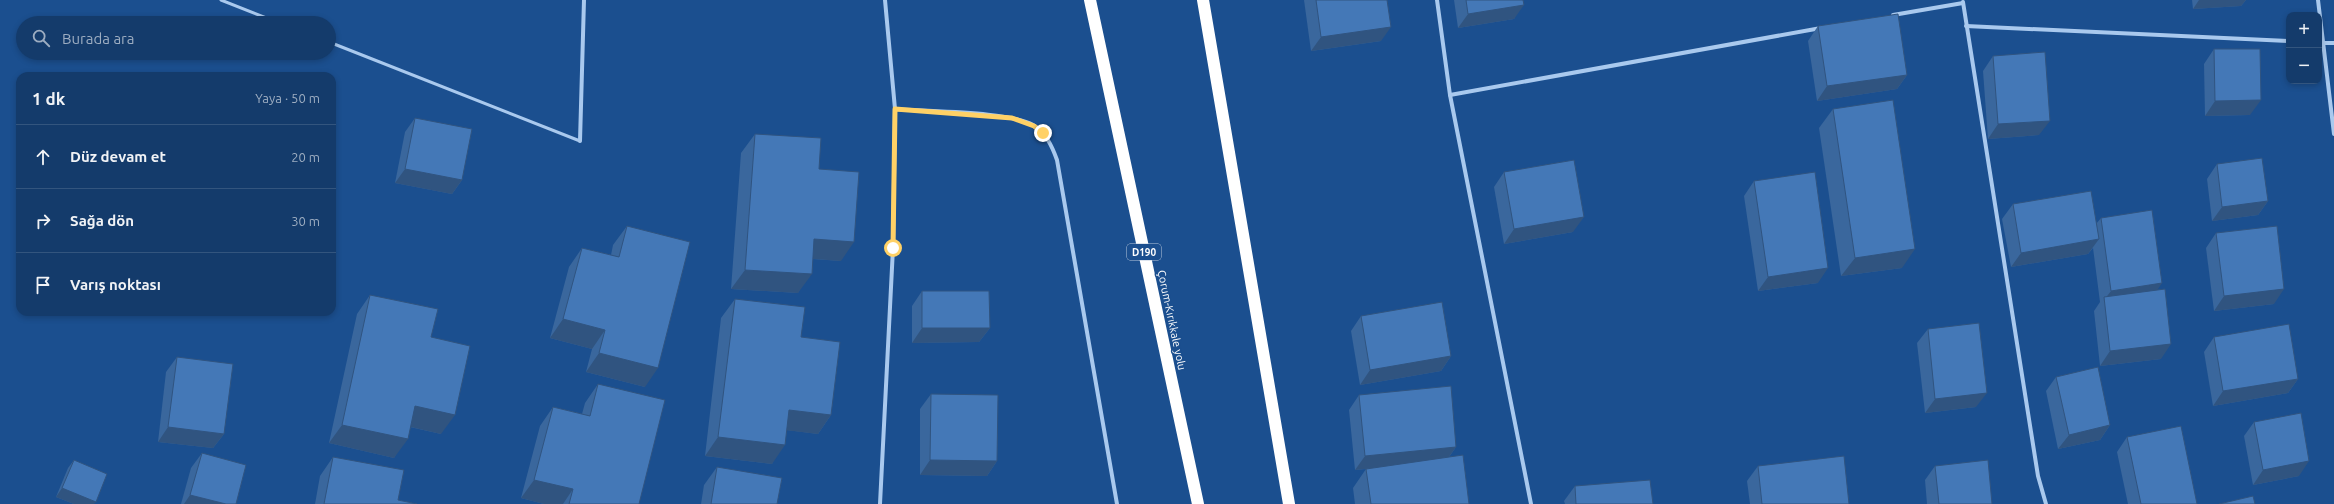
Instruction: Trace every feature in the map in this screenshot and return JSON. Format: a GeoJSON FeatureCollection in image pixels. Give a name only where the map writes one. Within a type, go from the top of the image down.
{"type":"FeatureCollection","features":[{"type":"Feature","properties":{"kind":"highway","name":"Çorum-Kırıkkale yolu"},"geometry":{"type":"LineString","coordinates":[[1090,0],[1198,504]]}},
{"type":"Feature","properties":{"kind":"highway"},"geometry":{"type":"LineString","coordinates":[[1203,0],[1289,504]]}},
{"type":"Feature","properties":{"kind":"street"},"geometry":{"type":"LineString","coordinates":[[580,141],[584,0]]}},
{"type":"Feature","properties":{"kind":"street"},"geometry":{"type":"LineString","coordinates":[[880,504],[892,263],[895,109],[884,0]]}},
{"type":"Feature","properties":{"kind":"street"},"geometry":{"type":"LineString","coordinates":[[1437,0],[1450,95],[1531,504]]}},
{"type":"Feature","properties":{"kind":"street"},"geometry":{"type":"LineString","coordinates":[[2318,0],[2319,12]]}},
{"type":"Feature","properties":{"kind":"street"},"geometry":{"type":"LineString","coordinates":[[1885,17],[1963,1],[2038,476],[2046,504]]}},
{"type":"Feature","properties":{"kind":"street"},"geometry":{"type":"LineString","coordinates":[[1966,26],[2286,41]]}},
{"type":"Feature","properties":{"kind":"street"},"geometry":{"type":"LineString","coordinates":[[1450,95],[1823,28]]}},
{"type":"Feature","properties":{"kind":"street"},"geometry":{"type":"LineString","coordinates":[[2322,43],[2334,43]]}},
{"type":"Feature","properties":{"kind":"street"},"geometry":{"type":"LineString","coordinates":[[2322,48],[2334,134]]}},
{"type":"Feature","properties":{"kind":"street"},"geometry":{"type":"LineString","coordinates":[[895,109],[1012,118],[1034,126],[1052,146],[1057,160],[1117,504]]}},
{"type":"Feature","properties":{"kind":"lane"},"geometry":{"type":"LineString","coordinates":[[221,0],[261,16]]}},
{"type":"Feature","properties":{"kind":"lane"},"geometry":{"type":"LineString","coordinates":[[336,45],[580,141]]}},
{"type":"Feature","properties":{"kind":"building"},"geometry":{"type":"Polygon","coordinates":[[[1316,0],[1387,0],[1391,27],[1321,37],[1316,0]]]}},
{"type":"Feature","properties":{"kind":"building"},"geometry":{"type":"Polygon","coordinates":[[[1466,0],[1523,0],[1524,5],[1468,14],[1466,0]]]}},
{"type":"Feature","properties":{"kind":"building"},"geometry":{"type":"Polygon","coordinates":[[[1898,14],[1907,75],[1827,86],[1818,26],[1898,14]]]}},
{"type":"Feature","properties":{"kind":"building"},"geometry":{"type":"Polygon","coordinates":[[[2214,49],[2260,49],[2261,100],[2215,101],[2214,49]]]}},
{"type":"Feature","properties":{"kind":"building"},"geometry":{"type":"Polygon","coordinates":[[[2045,52],[2050,121],[1998,124],[1993,56],[2045,52]]]}},
{"type":"Feature","properties":{"kind":"building"},"geometry":{"type":"Polygon","coordinates":[[[1893,100],[1915,249],[1855,258],[1833,109],[1893,100]]]}},
{"type":"Feature","properties":{"kind":"building"},"geometry":{"type":"Polygon","coordinates":[[[415,118],[472,129],[462,180],[405,169],[415,118]]]}},
{"type":"Feature","properties":{"kind":"building"},"geometry":{"type":"Polygon","coordinates":[[[755,134],[821,138],[819,169],[859,172],[854,242],[814,239],[812,274],[745,270],[755,134]]]}},
{"type":"Feature","properties":{"kind":"building"},"geometry":{"type":"Polygon","coordinates":[[[2262,158],[2268,201],[2222,207],[2217,164],[2262,158]]]}},
{"type":"Feature","properties":{"kind":"building"},"geometry":{"type":"Polygon","coordinates":[[[1574,160],[1584,217],[1514,229],[1504,172],[1574,160]]]}},
{"type":"Feature","properties":{"kind":"building"},"geometry":{"type":"Polygon","coordinates":[[[1815,172],[1828,268],[1768,277],[1754,181],[1815,172]]]}},
{"type":"Feature","properties":{"kind":"building"},"geometry":{"type":"Polygon","coordinates":[[[2091,191],[2099,239],[2021,253],[2013,204],[2091,191]]]}},
{"type":"Feature","properties":{"kind":"building"},"geometry":{"type":"Polygon","coordinates":[[[2152,210],[2162,283],[2111,291],[2101,218],[2152,210]]]}},
{"type":"Feature","properties":{"kind":"building"},"geometry":{"type":"Polygon","coordinates":[[[627,226],[690,242],[658,368],[599,353],[605,330],[563,319],[582,248],[619,257],[627,226]]]}},
{"type":"Feature","properties":{"kind":"building"},"geometry":{"type":"Polygon","coordinates":[[[2277,226],[2284,289],[2224,296],[2216,233],[2277,226]]]}},
{"type":"Feature","properties":{"kind":"building"},"geometry":{"type":"Polygon","coordinates":[[[2165,289],[2171,344],[2110,351],[2104,297],[2165,289]]]}},
{"type":"Feature","properties":{"kind":"building"},"geometry":{"type":"Polygon","coordinates":[[[922,291],[989,291],[990,328],[922,328],[922,291]]]}},
{"type":"Feature","properties":{"kind":"building"},"geometry":{"type":"Polygon","coordinates":[[[370,295],[438,309],[431,337],[470,346],[455,415],[415,406],[408,439],[342,425],[370,295]]]}},
{"type":"Feature","properties":{"kind":"building"},"geometry":{"type":"Polygon","coordinates":[[[735,299],[805,307],[801,337],[840,342],[831,415],[789,410],[785,445],[718,437],[735,299]]]}},
{"type":"Feature","properties":{"kind":"building"},"geometry":{"type":"Polygon","coordinates":[[[1442,302],[1451,356],[1370,370],[1361,316],[1442,302]]]}},
{"type":"Feature","properties":{"kind":"building"},"geometry":{"type":"Polygon","coordinates":[[[1979,323],[1987,393],[1935,399],[1928,329],[1979,323]]]}},
{"type":"Feature","properties":{"kind":"building"},"geometry":{"type":"Polygon","coordinates":[[[2289,324],[2298,379],[2223,391],[2214,337],[2289,324]]]}},
{"type":"Feature","properties":{"kind":"building"},"geometry":{"type":"Polygon","coordinates":[[[177,357],[233,364],[224,434],[168,427],[177,357]]]}},
{"type":"Feature","properties":{"kind":"building"},"geometry":{"type":"Polygon","coordinates":[[[2098,367],[2110,425],[2069,435],[2056,377],[2098,367]]]}},
{"type":"Feature","properties":{"kind":"building"},"geometry":{"type":"Polygon","coordinates":[[[598,384],[665,400],[639,504],[569,504],[573,489],[534,480],[553,407],[590,416],[598,384]]]}},
{"type":"Feature","properties":{"kind":"building"},"geometry":{"type":"Polygon","coordinates":[[[1451,386],[1456,447],[1365,456],[1359,395],[1451,386]]]}},
{"type":"Feature","properties":{"kind":"building"},"geometry":{"type":"Polygon","coordinates":[[[931,394],[998,395],[997,461],[930,460],[931,394]]]}},
{"type":"Feature","properties":{"kind":"building"},"geometry":{"type":"Polygon","coordinates":[[[2301,413],[2309,461],[2263,470],[2254,422],[2301,413]]]}},
{"type":"Feature","properties":{"kind":"building"},"geometry":{"type":"Polygon","coordinates":[[[2181,426],[2197,504],[2141,504],[2127,437],[2181,426]]]}},
{"type":"Feature","properties":{"kind":"building"},"geometry":{"type":"Polygon","coordinates":[[[202,453],[246,465],[236,504],[226,504],[190,495],[202,453]]]}},
{"type":"Feature","properties":{"kind":"building"},"geometry":{"type":"Polygon","coordinates":[[[1463,455],[1469,504],[1371,504],[1366,469],[1463,455]]]}},
{"type":"Feature","properties":{"kind":"building"},"geometry":{"type":"Polygon","coordinates":[[[1844,456],[1849,504],[1762,504],[1758,466],[1844,456]]]}},
{"type":"Feature","properties":{"kind":"building"},"geometry":{"type":"Polygon","coordinates":[[[333,457],[404,470],[398,500],[417,504],[324,504],[333,457]]]}},
{"type":"Feature","properties":{"kind":"building"},"geometry":{"type":"Polygon","coordinates":[[[74,460],[107,474],[96,502],[62,488],[74,460]]]}},
{"type":"Feature","properties":{"kind":"building"},"geometry":{"type":"Polygon","coordinates":[[[1988,460],[1992,504],[1939,504],[1935,466],[1988,460]]]}},
{"type":"Feature","properties":{"kind":"building"},"geometry":{"type":"Polygon","coordinates":[[[717,467],[782,478],[777,504],[711,504],[717,467]]]}},
{"type":"Feature","properties":{"kind":"building"},"geometry":{"type":"Polygon","coordinates":[[[1650,480],[1653,504],[1576,504],[1575,486],[1650,480]]]}},
{"type":"Feature","properties":{"kind":"building"},"geometry":{"type":"Polygon","coordinates":[[[2253,496],[2255,504],[2219,504],[2253,496]]]}},
{"type":"Feature","properties":{"kind":"route"},"geometry":{"type":"LineString","coordinates":[[893,248],[895,109],[1012,118],[1024,121],[1043,133]]}}]}
